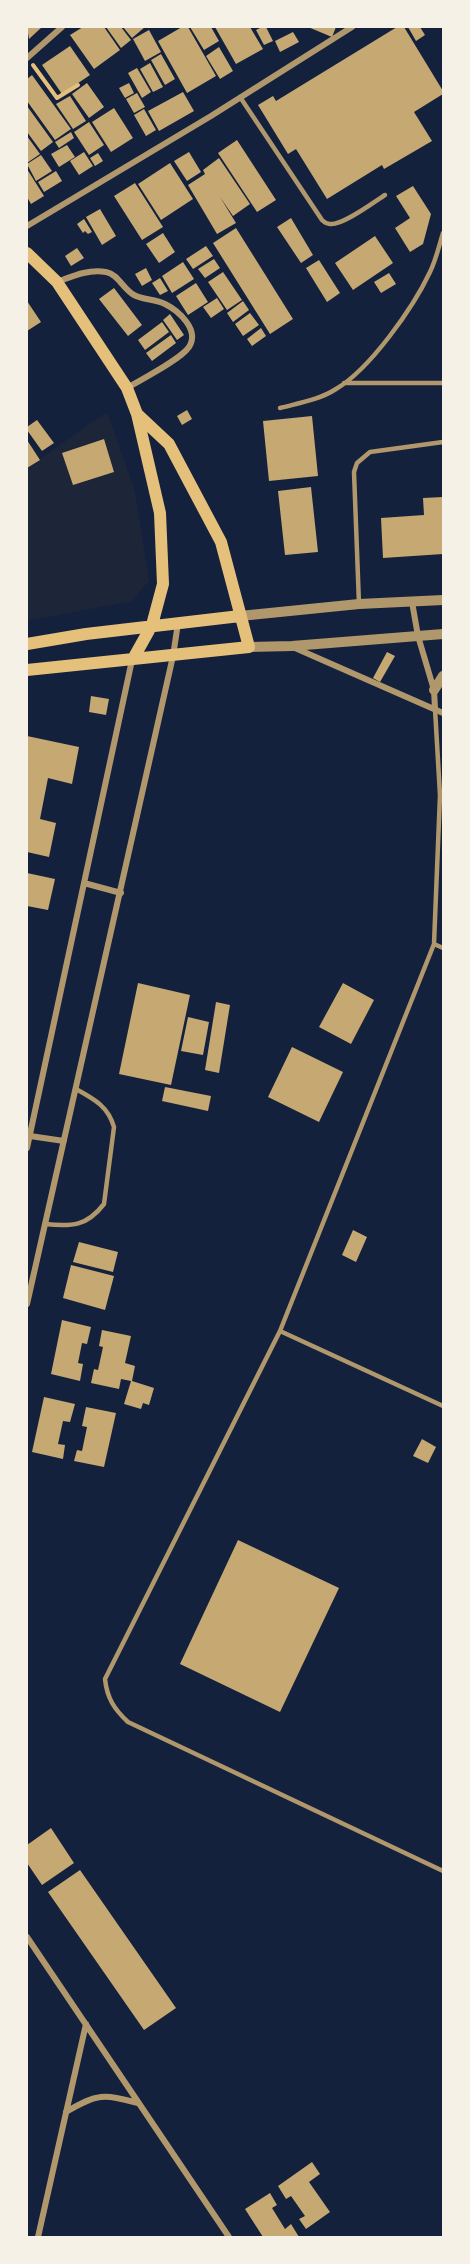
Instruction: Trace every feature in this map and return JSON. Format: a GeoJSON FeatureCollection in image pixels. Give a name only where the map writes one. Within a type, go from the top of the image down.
{"type":"FeatureCollection","features":[{"type":"Feature","properties":{"kind":"main road"},"geometry":{"type":"LineString","coordinates":[[27,253],[57,282],[127,388],[137,414],[160,513],[163,584],[152,625],[133,659]]}},
{"type":"Feature","properties":{"kind":"main road"},"geometry":{"type":"LineString","coordinates":[[27,670],[249,647],[221,542],[169,444],[137,414]]}},
{"type":"Feature","properties":{"kind":"main road"},"geometry":{"type":"LineString","coordinates":[[27,644],[152,625],[240,616]]}},
{"type":"Feature","properties":{"kind":"street"},"geometry":{"type":"LineString","coordinates":[[27,58],[62,27]]}},
{"type":"Feature","properties":{"kind":"street"},"geometry":{"type":"LineString","coordinates":[[27,226],[352,27]]}},
{"type":"Feature","properties":{"kind":"street"},"geometry":{"type":"LineString","coordinates":[[57,282],[84,272],[107,272],[116,277],[125,289],[136,296],[163,303],[175,310],[190,326],[192,336],[189,346],[181,355],[127,388]]}},
{"type":"Feature","properties":{"kind":"street"},"geometry":{"type":"LineString","coordinates":[[240,616],[359,604],[443,600]]}},
{"type":"Feature","properties":{"kind":"street"},"geometry":{"type":"LineString","coordinates":[[412,602],[418,636],[434,690],[435,708]]}},
{"type":"Feature","properties":{"kind":"street"},"geometry":{"type":"LineString","coordinates":[[27,1304],[121,893],[173,656],[178,623]]}},
{"type":"Feature","properties":{"kind":"street"},"geometry":{"type":"LineString","coordinates":[[249,647],[292,646],[443,634]]}},
{"type":"Feature","properties":{"kind":"street"},"geometry":{"type":"LineString","coordinates":[[292,646],[443,712]]}},
{"type":"Feature","properties":{"kind":"street"},"geometry":{"type":"LineString","coordinates":[[27,1148],[133,659]]}},
{"type":"Feature","properties":{"kind":"street"},"geometry":{"type":"LineString","coordinates":[[434,690],[443,676]]}},
{"type":"Feature","properties":{"kind":"street"},"geometry":{"type":"LineString","coordinates":[[84,883],[121,893]]}},
{"type":"Feature","properties":{"kind":"street"},"geometry":{"type":"LineString","coordinates":[[30,1136],[64,1141]]}},
{"type":"Feature","properties":{"kind":"street"},"geometry":{"type":"LineString","coordinates":[[27,1937],[229,2237]]}},
{"type":"Feature","properties":{"kind":"street"},"geometry":{"type":"LineString","coordinates":[[38,2237],[86,2024]]}},
{"type":"Feature","properties":{"kind":"street"},"geometry":{"type":"LineString","coordinates":[[66,2112],[86,2100],[101,2096],[138,2103]]}},
{"type":"Feature","properties":{"kind":"lane"},"geometry":{"type":"LineString","coordinates":[[240,97],[326,223],[342,221],[386,195]]}},
{"type":"Feature","properties":{"kind":"lane"},"geometry":{"type":"LineString","coordinates":[[280,408],[316,399],[344,384],[372,357],[415,300],[431,270],[443,233]]}},
{"type":"Feature","properties":{"kind":"lane"},"geometry":{"type":"LineString","coordinates":[[344,384],[443,383]]}},
{"type":"Feature","properties":{"kind":"lane"},"geometry":{"type":"LineString","coordinates":[[359,604],[354,472],[357,463],[370,452],[443,442]]}},
{"type":"Feature","properties":{"kind":"lane"},"geometry":{"type":"LineString","coordinates":[[435,708],[441,796],[434,944],[280,1331],[105,1679],[107,1693],[114,1709],[128,1722],[443,1871]]}},
{"type":"Feature","properties":{"kind":"lane"},"geometry":{"type":"LineString","coordinates":[[434,944],[443,948]]}},
{"type":"Feature","properties":{"kind":"lane"},"geometry":{"type":"LineString","coordinates":[[45,1224],[68,1227],[77,1224],[97,1213],[104,1204],[114,1127],[112,1118],[97,1100],[76,1089]]}},
{"type":"Feature","properties":{"kind":"lane"},"geometry":{"type":"LineString","coordinates":[[280,1331],[443,1406]]}},
{"type":"Feature","properties":{"kind":"path"},"geometry":{"type":"LineString","coordinates":[[27,58],[57,98],[78,85]]}},
{"type":"Feature","properties":{"kind":"shaded area"},"geometry":{"type":"Polygon","coordinates":[[[107,412],[135,491],[149,581],[131,601],[27,621],[27,468],[107,412]]]}},
{"type":"Feature","properties":{"kind":"building"},"geometry":{"type":"Polygon","coordinates":[[[27,27],[42,27],[29,39],[27,27]]]}},
{"type":"Feature","properties":{"kind":"building"},"geometry":{"type":"Polygon","coordinates":[[[83,27],[104,27],[120,50],[94,69],[70,35],[83,27]]]}},
{"type":"Feature","properties":{"kind":"building"},"geometry":{"type":"Polygon","coordinates":[[[106,27],[121,27],[131,40],[121,48],[106,27]]]}},
{"type":"Feature","properties":{"kind":"building"},"geometry":{"type":"Polygon","coordinates":[[[123,27],[145,27],[132,38],[123,27]]]}},
{"type":"Feature","properties":{"kind":"building"},"geometry":{"type":"Polygon","coordinates":[[[182,27],[188,27],[216,76],[187,93],[158,41],[182,27]]]}},
{"type":"Feature","properties":{"kind":"building"},"geometry":{"type":"Polygon","coordinates":[[[190,27],[211,27],[219,41],[204,50],[190,27]]]}},
{"type":"Feature","properties":{"kind":"building"},"geometry":{"type":"Polygon","coordinates":[[[215,27],[250,27],[263,49],[236,64],[215,27]]]}},
{"type":"Feature","properties":{"kind":"building"},"geometry":{"type":"Polygon","coordinates":[[[266,27],[273,41],[264,45],[256,30],[266,27]]]}},
{"type":"Feature","properties":{"kind":"building"},"geometry":{"type":"Polygon","coordinates":[[[308,27],[336,27],[332,37],[308,27]]]}},
{"type":"Feature","properties":{"kind":"building"},"geometry":{"type":"Polygon","coordinates":[[[397,27],[404,27],[443,91],[443,94],[414,112],[432,141],[384,169],[382,165],[327,199],[296,149],[288,154],[258,105],[273,96],[276,101],[397,27]]]}},
{"type":"Feature","properties":{"kind":"building"},"geometry":{"type":"Polygon","coordinates":[[[408,27],[420,27],[425,35],[416,41],[408,27]]]}},
{"type":"Feature","properties":{"kind":"building"},"geometry":{"type":"Polygon","coordinates":[[[149,30],[161,52],[145,61],[133,39],[149,30]]]}},
{"type":"Feature","properties":{"kind":"building"},"geometry":{"type":"Polygon","coordinates":[[[293,32],[299,42],[280,52],[275,41],[293,32]]]}},
{"type":"Feature","properties":{"kind":"building"},"geometry":{"type":"Polygon","coordinates":[[[70,46],[90,75],[62,94],[42,65],[70,46]]]}},
{"type":"Feature","properties":{"kind":"building"},"geometry":{"type":"Polygon","coordinates":[[[219,47],[233,71],[220,79],[206,56],[219,47]]]}},
{"type":"Feature","properties":{"kind":"building"},"geometry":{"type":"Polygon","coordinates":[[[161,54],[175,79],[165,85],[151,60],[161,54]]]}},
{"type":"Feature","properties":{"kind":"building"},"geometry":{"type":"Polygon","coordinates":[[[150,63],[163,87],[153,92],[140,69],[150,63]]]}},
{"type":"Feature","properties":{"kind":"building"},"geometry":{"type":"Polygon","coordinates":[[[137,68],[151,92],[142,98],[128,73],[137,68]]]}},
{"type":"Feature","properties":{"kind":"building"},"geometry":{"type":"Polygon","coordinates":[[[32,75],[71,129],[55,140],[27,101],[27,79],[32,75]]]}},
{"type":"Feature","properties":{"kind":"building"},"geometry":{"type":"Polygon","coordinates":[[[87,83],[104,107],[89,118],[72,94],[87,83]]]}},
{"type":"Feature","properties":{"kind":"building"},"geometry":{"type":"Polygon","coordinates":[[[129,83],[134,93],[125,98],[119,88],[129,83]]]}},
{"type":"Feature","properties":{"kind":"building"},"geometry":{"type":"Polygon","coordinates":[[[183,92],[194,111],[159,131],[148,111],[183,92]]]}},
{"type":"Feature","properties":{"kind":"building"},"geometry":{"type":"Polygon","coordinates":[[[137,93],[145,107],[134,113],[126,99],[137,93]]]}},
{"type":"Feature","properties":{"kind":"building"},"geometry":{"type":"Polygon","coordinates":[[[70,96],[86,121],[73,129],[56,104],[70,96]]]}},
{"type":"Feature","properties":{"kind":"building"},"geometry":{"type":"Polygon","coordinates":[[[27,106],[53,142],[41,151],[27,132],[27,106]]]}},
{"type":"Feature","properties":{"kind":"building"},"geometry":{"type":"Polygon","coordinates":[[[114,108],[133,138],[111,152],[92,122],[114,108]]]}},
{"type":"Feature","properties":{"kind":"building"},"geometry":{"type":"Polygon","coordinates":[[[144,109],[156,130],[146,136],[134,115],[144,109]]]}},
{"type":"Feature","properties":{"kind":"building"},"geometry":{"type":"Polygon","coordinates":[[[89,122],[104,145],[89,155],[74,132],[89,122]]]}},
{"type":"Feature","properties":{"kind":"building"},"geometry":{"type":"Polygon","coordinates":[[[71,132],[74,138],[59,148],[55,142],[71,132]]]}},
{"type":"Feature","properties":{"kind":"building"},"geometry":{"type":"Polygon","coordinates":[[[27,136],[40,154],[27,163],[27,136]]]}},
{"type":"Feature","properties":{"kind":"building"},"geometry":{"type":"Polygon","coordinates":[[[237,140],[276,200],[257,212],[218,153],[237,140]]]}},
{"type":"Feature","properties":{"kind":"building"},"geometry":{"type":"Polygon","coordinates":[[[67,145],[75,157],[59,167],[51,154],[67,145]]]}},
{"type":"Feature","properties":{"kind":"building"},"geometry":{"type":"Polygon","coordinates":[[[84,152],[93,166],[79,175],[70,161],[84,152]]]}},
{"type":"Feature","properties":{"kind":"building"},"geometry":{"type":"Polygon","coordinates":[[[189,152],[201,172],[187,181],[174,161],[189,152]]]}},
{"type":"Feature","properties":{"kind":"building"},"geometry":{"type":"Polygon","coordinates":[[[98,153],[103,161],[95,166],[90,158],[98,153]]]}},
{"type":"Feature","properties":{"kind":"building"},"geometry":{"type":"Polygon","coordinates":[[[41,155],[52,171],[36,181],[27,164],[41,155]]]}},
{"type":"Feature","properties":{"kind":"building"},"geometry":{"type":"Polygon","coordinates":[[[219,158],[250,204],[233,216],[220,197],[236,223],[217,234],[188,185],[205,174],[203,170],[219,158]]]}},
{"type":"Feature","properties":{"kind":"building"},"geometry":{"type":"Polygon","coordinates":[[[170,163],[193,199],[161,220],[138,184],[170,163]]]}},
{"type":"Feature","properties":{"kind":"building"},"geometry":{"type":"Polygon","coordinates":[[[27,169],[44,196],[31,204],[27,197],[27,169]]]}},
{"type":"Feature","properties":{"kind":"building"},"geometry":{"type":"Polygon","coordinates":[[[56,171],[62,181],[44,192],[38,182],[56,171]]]}},
{"type":"Feature","properties":{"kind":"building"},"geometry":{"type":"Polygon","coordinates":[[[135,183],[163,227],[142,240],[114,196],[135,183]]]}},
{"type":"Feature","properties":{"kind":"building"},"geometry":{"type":"Polygon","coordinates":[[[413,186],[431,214],[423,244],[410,252],[395,228],[410,218],[396,196],[413,186]]]}},
{"type":"Feature","properties":{"kind":"building"},"geometry":{"type":"Polygon","coordinates":[[[100,209],[116,236],[102,245],[86,217],[100,209]]]}},
{"type":"Feature","properties":{"kind":"building"},"geometry":{"type":"Polygon","coordinates":[[[291,218],[313,255],[301,263],[277,227],[291,218]]]}},
{"type":"Feature","properties":{"kind":"building"},"geometry":{"type":"Polygon","coordinates":[[[84,219],[92,232],[88,234],[85,231],[83,233],[77,224],[84,219]]]}},
{"type":"Feature","properties":{"kind":"building"},"geometry":{"type":"Polygon","coordinates":[[[236,228],[293,319],[270,334],[213,243],[236,228]]]}},
{"type":"Feature","properties":{"kind":"building"},"geometry":{"type":"Polygon","coordinates":[[[163,233],[175,252],[159,263],[146,244],[163,233]]]}},
{"type":"Feature","properties":{"kind":"building"},"geometry":{"type":"Polygon","coordinates":[[[375,236],[393,263],[353,290],[335,263],[375,236]]]}},
{"type":"Feature","properties":{"kind":"building"},"geometry":{"type":"Polygon","coordinates":[[[206,246],[213,256],[193,269],[186,259],[206,246]]]}},
{"type":"Feature","properties":{"kind":"building"},"geometry":{"type":"Polygon","coordinates":[[[77,248],[84,258],[71,266],[65,256],[77,248]]]}},
{"type":"Feature","properties":{"kind":"building"},"geometry":{"type":"Polygon","coordinates":[[[214,259],[220,268],[205,278],[198,269],[214,259]]]}},
{"type":"Feature","properties":{"kind":"building"},"geometry":{"type":"Polygon","coordinates":[[[319,260],[340,293],[327,302],[306,268],[319,260]]]}},
{"type":"Feature","properties":{"kind":"building"},"geometry":{"type":"Polygon","coordinates":[[[183,262],[194,279],[172,293],[162,276],[183,262]]]}},
{"type":"Feature","properties":{"kind":"building"},"geometry":{"type":"Polygon","coordinates":[[[146,268],[152,280],[142,286],[135,274],[146,268]]]}},
{"type":"Feature","properties":{"kind":"building"},"geometry":{"type":"Polygon","coordinates":[[[223,272],[242,300],[227,310],[208,282],[223,272]]]}},
{"type":"Feature","properties":{"kind":"building"},"geometry":{"type":"Polygon","coordinates":[[[389,273],[396,284],[381,293],[374,282],[389,273]]]}},
{"type":"Feature","properties":{"kind":"building"},"geometry":{"type":"Polygon","coordinates":[[[160,278],[168,291],[160,295],[152,283],[160,278]]]}},
{"type":"Feature","properties":{"kind":"building"},"geometry":{"type":"Polygon","coordinates":[[[196,283],[208,302],[188,315],[176,296],[196,283]]]}},
{"type":"Feature","properties":{"kind":"building"},"geometry":{"type":"Polygon","coordinates":[[[114,288],[142,325],[128,336],[99,299],[114,288]]]}},
{"type":"Feature","properties":{"kind":"building"},"geometry":{"type":"Polygon","coordinates":[[[217,298],[224,309],[211,318],[203,307],[217,298]]]}},
{"type":"Feature","properties":{"kind":"building"},"geometry":{"type":"Polygon","coordinates":[[[27,301],[41,322],[27,331],[27,301]]]}},
{"type":"Feature","properties":{"kind":"building"},"geometry":{"type":"Polygon","coordinates":[[[243,301],[249,310],[233,322],[227,313],[243,301]]]}},
{"type":"Feature","properties":{"kind":"building"},"geometry":{"type":"Polygon","coordinates":[[[250,313],[259,325],[243,336],[235,324],[250,313]]]}},
{"type":"Feature","properties":{"kind":"building"},"geometry":{"type":"Polygon","coordinates":[[[170,314],[184,335],[177,340],[163,320],[170,314]]]}},
{"type":"Feature","properties":{"kind":"building"},"geometry":{"type":"Polygon","coordinates":[[[162,322],[169,332],[145,350],[138,340],[162,322]]]}},
{"type":"Feature","properties":{"kind":"building"},"geometry":{"type":"Polygon","coordinates":[[[261,328],[266,336],[252,346],[247,339],[261,328]]]}},
{"type":"Feature","properties":{"kind":"building"},"geometry":{"type":"Polygon","coordinates":[[[171,335],[176,343],[152,361],[146,353],[171,335]]]}},
{"type":"Feature","properties":{"kind":"building"},"geometry":{"type":"Polygon","coordinates":[[[187,410],[192,419],[182,425],[177,416],[187,410]]]}},
{"type":"Feature","properties":{"kind":"building"},"geometry":{"type":"Polygon","coordinates":[[[312,416],[318,476],[269,481],[263,421],[312,416]]]}},
{"type":"Feature","properties":{"kind":"building"},"geometry":{"type":"Polygon","coordinates":[[[37,420],[54,443],[42,451],[27,430],[27,427],[37,420]]]}},
{"type":"Feature","properties":{"kind":"building"},"geometry":{"type":"Polygon","coordinates":[[[104,439],[114,472],[73,485],[62,453],[104,439]]]}},
{"type":"Feature","properties":{"kind":"building"},"geometry":{"type":"Polygon","coordinates":[[[27,440],[40,460],[27,468],[27,440]]]}},
{"type":"Feature","properties":{"kind":"building"},"geometry":{"type":"Polygon","coordinates":[[[311,487],[318,552],[285,555],[278,491],[311,487]]]}},
{"type":"Feature","properties":{"kind":"building"},"geometry":{"type":"Polygon","coordinates":[[[443,497],[443,554],[383,558],[381,518],[424,515],[423,498],[443,497]]]}},
{"type":"Feature","properties":{"kind":"building"},"geometry":{"type":"Polygon","coordinates":[[[387,652],[395,656],[380,682],[373,678],[387,652]]]}},
{"type":"Feature","properties":{"kind":"building"},"geometry":{"type":"Polygon","coordinates":[[[91,696],[109,699],[106,715],[89,712],[91,696]]]}},
{"type":"Feature","properties":{"kind":"building"},"geometry":{"type":"Polygon","coordinates":[[[27,736],[79,747],[72,784],[48,778],[40,819],[56,823],[49,857],[27,852],[27,736]]]}},
{"type":"Feature","properties":{"kind":"building"},"geometry":{"type":"Polygon","coordinates":[[[27,873],[55,879],[48,910],[27,906],[27,873]]]}},
{"type":"Feature","properties":{"kind":"building"},"geometry":{"type":"Polygon","coordinates":[[[138,983],[190,995],[171,1085],[119,1074],[138,983]]]}},
{"type":"Feature","properties":{"kind":"building"},"geometry":{"type":"Polygon","coordinates":[[[343,983],[374,1000],[351,1044],[319,1027],[343,983]]]}},
{"type":"Feature","properties":{"kind":"building"},"geometry":{"type":"Polygon","coordinates":[[[216,1002],[230,1005],[219,1073],[205,1070],[216,1002]]]}},
{"type":"Feature","properties":{"kind":"building"},"geometry":{"type":"Polygon","coordinates":[[[188,1017],[209,1022],[203,1055],[181,1051],[188,1017]]]}},
{"type":"Feature","properties":{"kind":"building"},"geometry":{"type":"Polygon","coordinates":[[[292,1047],[343,1072],[319,1122],[268,1097],[292,1047]]]}},
{"type":"Feature","properties":{"kind":"building"},"geometry":{"type":"Polygon","coordinates":[[[165,1087],[211,1096],[208,1111],[162,1101],[165,1087]]]}},
{"type":"Feature","properties":{"kind":"building"},"geometry":{"type":"Polygon","coordinates":[[[353,1230],[367,1237],[356,1262],[342,1255],[353,1230]]]}},
{"type":"Feature","properties":{"kind":"building"},"geometry":{"type":"Polygon","coordinates":[[[79,1242],[118,1252],[113,1272],[73,1262],[79,1242]]]}},
{"type":"Feature","properties":{"kind":"building"},"geometry":{"type":"Polygon","coordinates":[[[71,1265],[114,1276],[105,1310],[63,1298],[71,1265]]]}},
{"type":"Feature","properties":{"kind":"building"},"geometry":{"type":"Polygon","coordinates":[[[62,1320],[91,1327],[87,1344],[82,1343],[78,1363],[83,1364],[80,1381],[51,1374],[62,1320]]]}},
{"type":"Feature","properties":{"kind":"building"},"geometry":{"type":"Polygon","coordinates":[[[102,1330],[131,1336],[125,1363],[135,1366],[132,1381],[154,1388],[149,1405],[143,1403],[141,1409],[124,1404],[131,1381],[121,1379],[119,1389],[91,1383],[94,1369],[98,1370],[103,1347],[99,1346],[102,1330]]]}},
{"type":"Feature","properties":{"kind":"building"},"geometry":{"type":"Polygon","coordinates":[[[44,1397],[75,1404],[70,1422],[63,1421],[58,1444],[65,1445],[63,1459],[32,1452],[44,1397]]]}},
{"type":"Feature","properties":{"kind":"building"},"geometry":{"type":"Polygon","coordinates":[[[86,1407],[116,1413],[104,1467],[74,1461],[77,1450],[82,1451],[87,1427],[82,1426],[86,1407]]]}},
{"type":"Feature","properties":{"kind":"building"},"geometry":{"type":"Polygon","coordinates":[[[422,1439],[436,1447],[428,1463],[413,1456],[422,1439]]]}},
{"type":"Feature","properties":{"kind":"building"},"geometry":{"type":"Polygon","coordinates":[[[238,1540],[339,1588],[280,1712],[180,1664],[238,1540]]]}},
{"type":"Feature","properties":{"kind":"building"},"geometry":{"type":"Polygon","coordinates":[[[51,1828],[74,1863],[42,1885],[27,1863],[27,1845],[51,1828]]]}},
{"type":"Feature","properties":{"kind":"building"},"geometry":{"type":"Polygon","coordinates":[[[80,1870],[176,2008],[144,2030],[48,1892],[80,1870]]]}},
{"type":"Feature","properties":{"kind":"building"},"geometry":{"type":"Polygon","coordinates":[[[312,2162],[320,2174],[309,2182],[330,2212],[306,2229],[299,2219],[305,2216],[291,2196],[286,2199],[278,2186],[312,2162]]]}},
{"type":"Feature","properties":{"kind":"building"},"geometry":{"type":"Polygon","coordinates":[[[270,2193],[277,2205],[272,2208],[285,2229],[291,2224],[299,2237],[263,2237],[245,2209],[270,2193]]]}}]}
